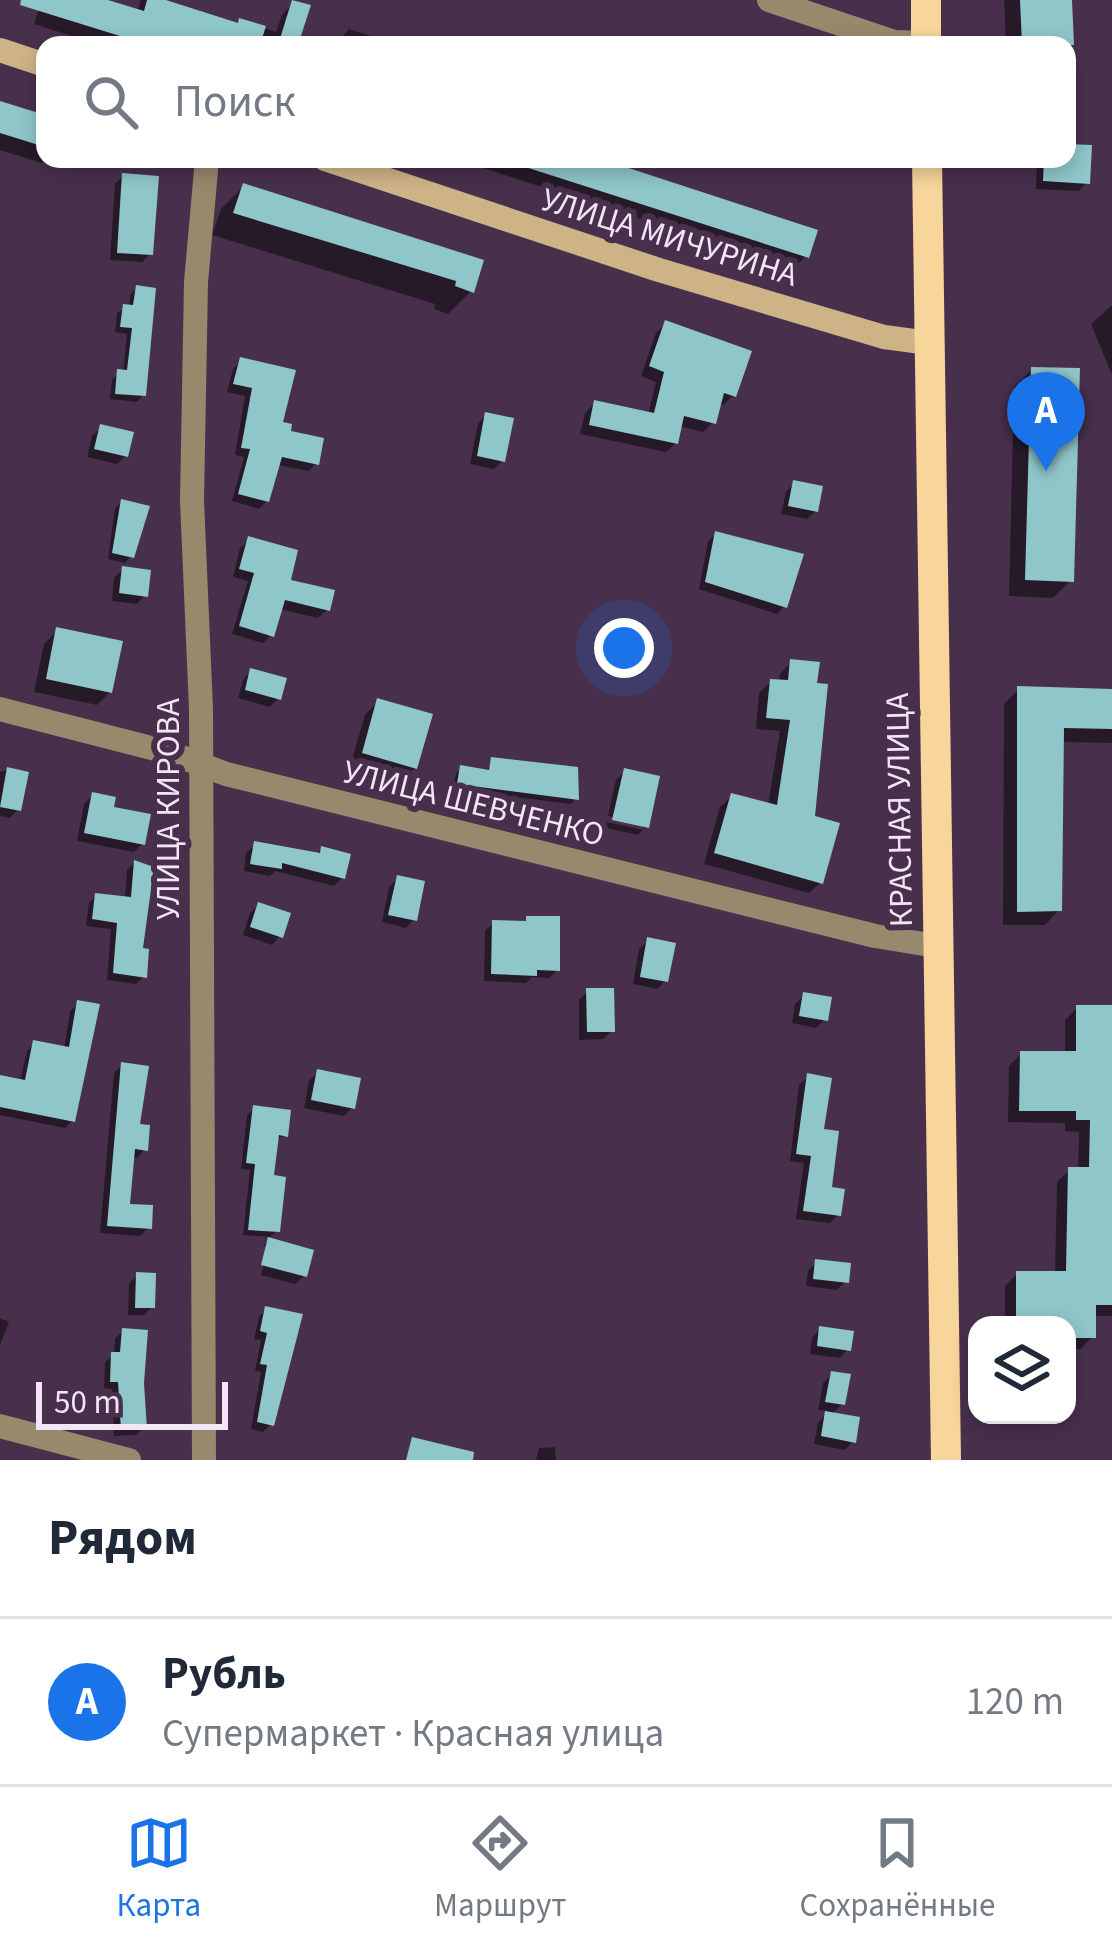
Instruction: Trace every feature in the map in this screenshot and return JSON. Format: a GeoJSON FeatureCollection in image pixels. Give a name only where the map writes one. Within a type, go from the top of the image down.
{"type":"FeatureCollection","features":[{"type":"Feature","properties":{"kind":"main road"},"geometry":{"type":"LineString","coordinates":[[926,0],[926,36]]}},
{"type":"Feature","properties":{"kind":"main road","name":"КРАСНАЯ УЛИЦА"},"geometry":{"type":"LineString","coordinates":[[927,168],[946,1460]]}},
{"type":"Feature","properties":{"kind":"street"},"geometry":{"type":"LineString","coordinates":[[769,0],[876,36]]}},
{"type":"Feature","properties":{"kind":"street"},"geometry":{"type":"LineString","coordinates":[[0,50],[36,62]]}},
{"type":"Feature","properties":{"kind":"street","name":"УЛИЦА КИРОВА"},"geometry":{"type":"LineString","coordinates":[[204,1460],[201,709],[193,501],[196,282],[206,168]]}},
{"type":"Feature","properties":{"kind":"street","name":"УЛИЦА МИЧУРИНА"},"geometry":{"type":"LineString","coordinates":[[353,168],[884,338],[929,343]]}},
{"type":"Feature","properties":{"kind":"street","name":"УЛИЦА ШЕВЧЕНКО"},"geometry":{"type":"LineString","coordinates":[[0,709],[875,936],[936,946]]}},
{"type":"Feature","properties":{"kind":"street"},"geometry":{"type":"LineString","coordinates":[[0,1426],[129,1460]]}},
{"type":"Feature","properties":{"kind":"building"},"geometry":{"type":"Polygon","coordinates":[[[21,0],[108,0],[144,11],[147,0],[166,0],[238,23],[239,18],[266,26],[263,36],[120,36],[20,5],[21,0]]]}},
{"type":"Feature","properties":{"kind":"building"},"geometry":{"type":"Polygon","coordinates":[[[292,0],[311,5],[301,36],[281,36],[292,0]]]}},
{"type":"Feature","properties":{"kind":"building"},"geometry":{"type":"Polygon","coordinates":[[[1020,0],[1072,0],[1074,36],[1022,36],[1020,0]]]}},
{"type":"Feature","properties":{"kind":"building"},"geometry":{"type":"Polygon","coordinates":[[[0,101],[36,112],[36,144],[0,133],[0,101]]]}},
{"type":"Feature","properties":{"kind":"building"},"geometry":{"type":"Polygon","coordinates":[[[1076,144],[1092,145],[1090,184],[1043,181],[1044,168],[1076,168],[1076,144]]]}},
{"type":"Feature","properties":{"kind":"building"},"geometry":{"type":"Polygon","coordinates":[[[528,168],[629,168],[818,230],[809,258],[528,168]]]}},
{"type":"Feature","properties":{"kind":"building"},"geometry":{"type":"Polygon","coordinates":[[[122,173],[159,176],[153,255],[117,253],[122,173]]]}},
{"type":"Feature","properties":{"kind":"building"},"geometry":{"type":"Polygon","coordinates":[[[243,183],[484,260],[474,293],[455,286],[456,281],[233,213],[243,183]]]}},
{"type":"Feature","properties":{"kind":"building"},"geometry":{"type":"Polygon","coordinates":[[[136,285],[156,288],[146,396],[115,394],[117,369],[127,370],[132,328],[120,327],[123,304],[133,305],[136,285]]]}},
{"type":"Feature","properties":{"kind":"building"},"geometry":{"type":"Polygon","coordinates":[[[665,320],[752,351],[736,397],[724,393],[716,424],[684,416],[678,444],[589,425],[594,400],[654,413],[664,372],[649,366],[665,320]]]}},
{"type":"Feature","properties":{"kind":"building"},"geometry":{"type":"Polygon","coordinates":[[[240,357],[296,370],[283,422],[292,424],[291,431],[324,438],[319,465],[282,457],[269,502],[238,494],[250,449],[241,448],[252,388],[233,384],[240,357]]]}},
{"type":"Feature","properties":{"kind":"building"},"geometry":{"type":"Polygon","coordinates":[[[1031,367],[1080,368],[1074,582],[1025,580],[1031,367]]]}},
{"type":"Feature","properties":{"kind":"building"},"geometry":{"type":"Polygon","coordinates":[[[485,412],[514,418],[505,462],[477,456],[485,412]]]}},
{"type":"Feature","properties":{"kind":"building"},"geometry":{"type":"Polygon","coordinates":[[[100,424],[134,432],[128,457],[94,449],[100,424]]]}},
{"type":"Feature","properties":{"kind":"building"},"geometry":{"type":"Polygon","coordinates":[[[793,480],[823,486],[818,512],[788,506],[793,480]]]}},
{"type":"Feature","properties":{"kind":"building"},"geometry":{"type":"Polygon","coordinates":[[[121,499],[150,506],[134,558],[112,553],[121,499]]]}},
{"type":"Feature","properties":{"kind":"building"},"geometry":{"type":"Polygon","coordinates":[[[715,531],[804,554],[787,608],[705,582],[715,531]]]}},
{"type":"Feature","properties":{"kind":"building"},"geometry":{"type":"Polygon","coordinates":[[[248,536],[298,550],[291,580],[335,590],[330,611],[285,600],[274,637],[239,626],[254,573],[239,569],[248,536]]]}},
{"type":"Feature","properties":{"kind":"building"},"geometry":{"type":"Polygon","coordinates":[[[122,566],[151,570],[148,597],[119,593],[122,566]]]}},
{"type":"Feature","properties":{"kind":"building"},"geometry":{"type":"Polygon","coordinates":[[[56,627],[123,641],[112,693],[46,679],[56,627]]]}},
{"type":"Feature","properties":{"kind":"building"},"geometry":{"type":"Polygon","coordinates":[[[790,659],[820,662],[817,683],[828,684],[815,816],[840,823],[823,884],[714,853],[731,793],[777,805],[790,720],[766,718],[770,679],[788,680],[790,659]]]}},
{"type":"Feature","properties":{"kind":"building"},"geometry":{"type":"Polygon","coordinates":[[[250,668],[287,678],[281,700],[245,690],[250,668]]]}},
{"type":"Feature","properties":{"kind":"building"},"geometry":{"type":"Polygon","coordinates":[[[1017,686],[1112,689],[1112,729],[1064,728],[1062,911],[1017,912],[1017,686]]]}},
{"type":"Feature","properties":{"kind":"building"},"geometry":{"type":"Polygon","coordinates":[[[377,698],[433,714],[417,769],[362,753],[377,698]]]}},
{"type":"Feature","properties":{"kind":"building"},"geometry":{"type":"Polygon","coordinates":[[[491,757],[578,767],[579,800],[457,784],[460,765],[489,770],[491,757]]]}},
{"type":"Feature","properties":{"kind":"building"},"geometry":{"type":"Polygon","coordinates":[[[7,767],[29,772],[21,811],[0,807],[7,767]]]}},
{"type":"Feature","properties":{"kind":"building"},"geometry":{"type":"Polygon","coordinates":[[[624,768],[660,776],[649,828],[612,820],[624,768]]]}},
{"type":"Feature","properties":{"kind":"building"},"geometry":{"type":"Polygon","coordinates":[[[92,792],[116,797],[114,807],[151,814],[145,845],[84,833],[92,792]]]}},
{"type":"Feature","properties":{"kind":"building"},"geometry":{"type":"Polygon","coordinates":[[[254,841],[320,853],[321,846],[351,854],[345,879],[282,863],[282,869],[250,864],[254,841]]]}},
{"type":"Feature","properties":{"kind":"building"},"geometry":{"type":"Polygon","coordinates":[[[134,860],[154,867],[143,948],[149,949],[147,978],[113,973],[117,923],[92,919],[95,893],[131,897],[134,860]]]}},
{"type":"Feature","properties":{"kind":"building"},"geometry":{"type":"Polygon","coordinates":[[[397,875],[425,881],[417,921],[388,915],[397,875]]]}},
{"type":"Feature","properties":{"kind":"building"},"geometry":{"type":"Polygon","coordinates":[[[258,902],[291,913],[283,938],[250,927],[258,902]]]}},
{"type":"Feature","properties":{"kind":"building"},"geometry":{"type":"Polygon","coordinates":[[[526,916],[560,916],[560,971],[537,970],[537,976],[491,974],[492,920],[526,921],[526,916]]]}},
{"type":"Feature","properties":{"kind":"building"},"geometry":{"type":"Polygon","coordinates":[[[647,937],[676,943],[668,982],[640,977],[647,937]]]}},
{"type":"Feature","properties":{"kind":"building"},"geometry":{"type":"Polygon","coordinates":[[[586,988],[614,988],[615,1032],[587,1032],[586,988]]]}},
{"type":"Feature","properties":{"kind":"building"},"geometry":{"type":"Polygon","coordinates":[[[803,992],[832,997],[828,1021],[799,1016],[803,992]]]}},
{"type":"Feature","properties":{"kind":"building"},"geometry":{"type":"Polygon","coordinates":[[[77,1000],[100,1004],[75,1122],[0,1107],[0,1075],[25,1080],[33,1040],[69,1047],[77,1000]]]}},
{"type":"Feature","properties":{"kind":"building"},"geometry":{"type":"Polygon","coordinates":[[[1076,1005],[1112,1005],[1112,1305],[1096,1305],[1096,1338],[1076,1338],[1076,1316],[1016,1316],[1016,1271],[1066,1271],[1068,1167],[1089,1167],[1090,1120],[1076,1120],[1076,1111],[1019,1111],[1020,1051],[1076,1051],[1076,1005]]]}},
{"type":"Feature","properties":{"kind":"building"},"geometry":{"type":"Polygon","coordinates":[[[121,1062],[149,1066],[140,1124],[150,1125],[148,1151],[135,1149],[130,1204],[153,1205],[152,1229],[107,1226],[121,1062]]]}},
{"type":"Feature","properties":{"kind":"building"},"geometry":{"type":"Polygon","coordinates":[[[317,1069],[361,1078],[355,1109],[311,1100],[317,1069]]]}},
{"type":"Feature","properties":{"kind":"building"},"geometry":{"type":"Polygon","coordinates":[[[807,1073],[832,1078],[824,1129],[839,1131],[832,1187],[845,1189],[841,1216],[803,1211],[811,1156],[796,1154],[807,1073]]]}},
{"type":"Feature","properties":{"kind":"building"},"geometry":{"type":"Polygon","coordinates":[[[253,1105],[291,1110],[288,1137],[279,1135],[274,1175],[286,1177],[280,1232],[248,1230],[255,1164],[246,1163],[253,1105]]]}},
{"type":"Feature","properties":{"kind":"building"},"geometry":{"type":"Polygon","coordinates":[[[268,1237],[314,1250],[307,1277],[261,1265],[268,1237]]]}},
{"type":"Feature","properties":{"kind":"building"},"geometry":{"type":"Polygon","coordinates":[[[815,1259],[851,1263],[849,1283],[813,1279],[815,1259]]]}},
{"type":"Feature","properties":{"kind":"building"},"geometry":{"type":"Polygon","coordinates":[[[136,1272],[156,1273],[155,1308],[135,1308],[136,1272]]]}},
{"type":"Feature","properties":{"kind":"building"},"geometry":{"type":"Polygon","coordinates":[[[265,1306],[303,1314],[274,1426],[257,1422],[267,1365],[260,1364],[267,1333],[260,1331],[265,1306]]]}},
{"type":"Feature","properties":{"kind":"building"},"geometry":{"type":"Polygon","coordinates":[[[819,1326],[854,1331],[851,1351],[817,1346],[819,1326]]]}},
{"type":"Feature","properties":{"kind":"building"},"geometry":{"type":"Polygon","coordinates":[[[122,1328],[148,1330],[147,1429],[121,1430],[118,1382],[110,1382],[111,1352],[120,1352],[122,1328]]]}},
{"type":"Feature","properties":{"kind":"building"},"geometry":{"type":"Polygon","coordinates":[[[831,1371],[851,1374],[845,1405],[825,1402],[831,1371]]]}},
{"type":"Feature","properties":{"kind":"building"},"geometry":{"type":"Polygon","coordinates":[[[825,1411],[860,1417],[856,1443],[821,1436],[825,1411]]]}},
{"type":"Feature","properties":{"kind":"building"},"geometry":{"type":"Polygon","coordinates":[[[412,1437],[474,1452],[473,1460],[406,1460],[412,1437]]]}},
{"type":"Feature","properties":{"kind":"place","name":"Рубль"},"geometry":{"type":"Point","coordinates":[1046,471]}}]}
